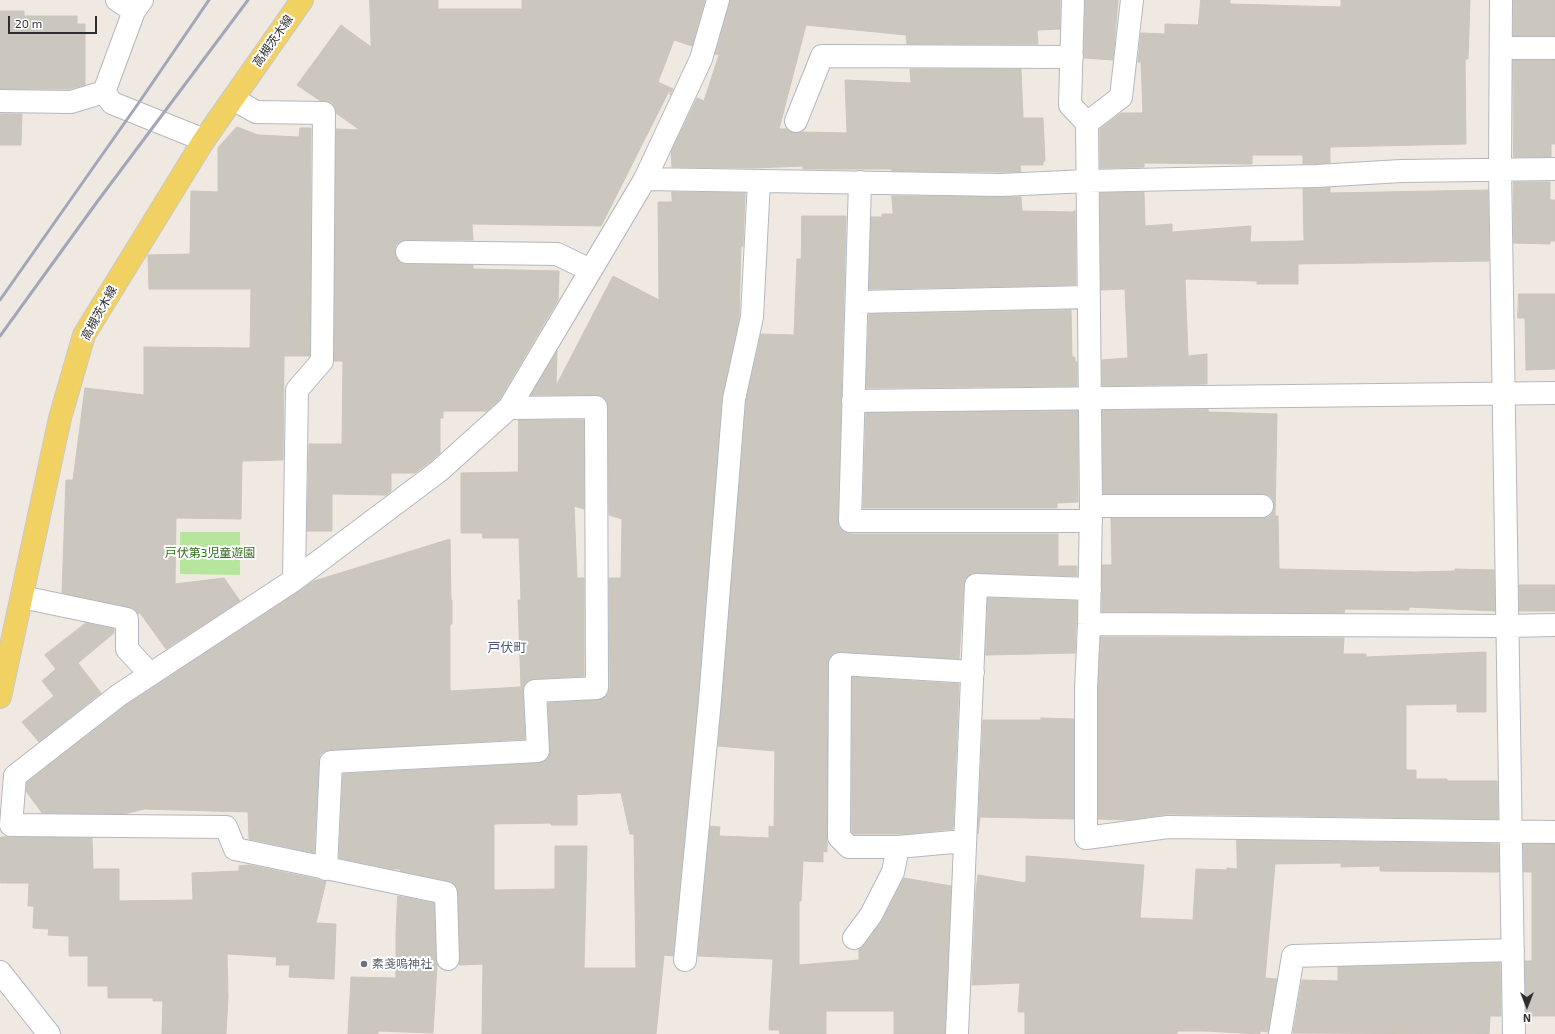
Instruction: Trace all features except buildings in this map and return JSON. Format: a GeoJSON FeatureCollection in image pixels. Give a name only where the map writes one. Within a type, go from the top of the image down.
{"type":"FeatureCollection","features":[{"type":"Feature","properties":{"kind":"main road","name":"高槻茨木線"},"geometry":{"type":"LineString","coordinates":[[0,697],[60,418],[84,335],[204,140],[302,0]]}},
{"type":"Feature","properties":{"kind":"street"},"geometry":{"type":"LineString","coordinates":[[448,958],[446,893],[235,849],[226,827],[11,825],[15,776],[119,695],[294,580],[440,471],[509,408],[645,179],[701,59],[718,0]]}},
{"type":"Feature","properties":{"kind":"street"},"geometry":{"type":"LineString","coordinates":[[1073,0],[1070,105],[1087,123],[1091,513],[1086,689],[1086,838],[1168,827],[1555,832]]}},
{"type":"Feature","properties":{"kind":"street"},"geometry":{"type":"LineString","coordinates":[[1087,123],[1121,97],[1132,0]]}},
{"type":"Feature","properties":{"kind":"street"},"geometry":{"type":"LineString","coordinates":[[1501,0],[1500,168],[1514,1034]]}},
{"type":"Feature","properties":{"kind":"street"},"geometry":{"type":"LineString","coordinates":[[104,92],[131,4]]}},
{"type":"Feature","properties":{"kind":"street"},"geometry":{"type":"LineString","coordinates":[[1501,48],[1555,48]]}},
{"type":"Feature","properties":{"kind":"street"},"geometry":{"type":"LineString","coordinates":[[796,121],[822,56],[1072,57]]}},
{"type":"Feature","properties":{"kind":"street"},"geometry":{"type":"LineString","coordinates":[[0,101],[71,102],[104,92]]}},
{"type":"Feature","properties":{"kind":"street"},"geometry":{"type":"LineString","coordinates":[[104,92],[112,103],[204,140]]}},
{"type":"Feature","properties":{"kind":"street"},"geometry":{"type":"LineString","coordinates":[[233,99],[256,112],[324,113],[322,361],[297,390],[294,580]]}},
{"type":"Feature","properties":{"kind":"street"},"geometry":{"type":"LineString","coordinates":[[645,179],[1001,185],[1087,181],[1317,176],[1400,171],[1500,168],[1555,169]]}},
{"type":"Feature","properties":{"kind":"street"},"geometry":{"type":"LineString","coordinates":[[685,960],[711,692],[734,399],[752,317],[759,181]]}},
{"type":"Feature","properties":{"kind":"street"},"geometry":{"type":"LineString","coordinates":[[860,182],[858,302],[853,401],[850,521],[1262,506]]}},
{"type":"Feature","properties":{"kind":"street"},"geometry":{"type":"LineString","coordinates":[[407,252],[557,254],[590,270]]}},
{"type":"Feature","properties":{"kind":"street"},"geometry":{"type":"LineString","coordinates":[[858,302],[1089,297]]}},
{"type":"Feature","properties":{"kind":"street"},"geometry":{"type":"LineString","coordinates":[[853,401],[1555,393]]}},
{"type":"Feature","properties":{"kind":"street"},"geometry":{"type":"LineString","coordinates":[[326,869],[331,762],[538,751],[535,691],[597,688],[596,407],[509,408]]}},
{"type":"Feature","properties":{"kind":"street"},"geometry":{"type":"LineString","coordinates":[[956,1034],[976,585],[1090,589]]}},
{"type":"Feature","properties":{"kind":"street"},"geometry":{"type":"LineString","coordinates":[[22,597],[127,619],[127,649],[150,674]]}},
{"type":"Feature","properties":{"kind":"street"},"geometry":{"type":"LineString","coordinates":[[1089,624],[1555,625]]}},
{"type":"Feature","properties":{"kind":"street"},"geometry":{"type":"LineString","coordinates":[[964,841],[898,847],[849,847],[839,837],[840,664],[973,672]]}},
{"type":"Feature","properties":{"kind":"street"},"geometry":{"type":"LineString","coordinates":[[854,938],[871,915],[892,872],[898,847]]}},
{"type":"Feature","properties":{"kind":"street"},"geometry":{"type":"LineString","coordinates":[[1280,1034],[1293,956],[1513,950]]}},
{"type":"Feature","properties":{"kind":"street"},"geometry":{"type":"LineString","coordinates":[[0,972],[48,1034]]}},
{"type":"Feature","properties":{"kind":"green space","name":"戸伏第3児童遊園"},"geometry":{"type":"Polygon","coordinates":[[[180,532],[240,532],[240,575],[180,574],[180,532]]]}},
{"type":"Feature","properties":{"kind":"railway"},"geometry":{"type":"LineString","coordinates":[[0,300],[209,0]]}},
{"type":"Feature","properties":{"kind":"railway"},"geometry":{"type":"LineString","coordinates":[[0,336],[97,202],[248,0]]}},
{"type":"Feature","properties":{"kind":"place","name":"素戔嗚神社"},"geometry":{"type":"Point","coordinates":[364,964]}},
{"type":"Feature","properties":{"kind":"district","name":"戸伏町"},"geometry":{"type":"Point","coordinates":[507,648]}}]}
